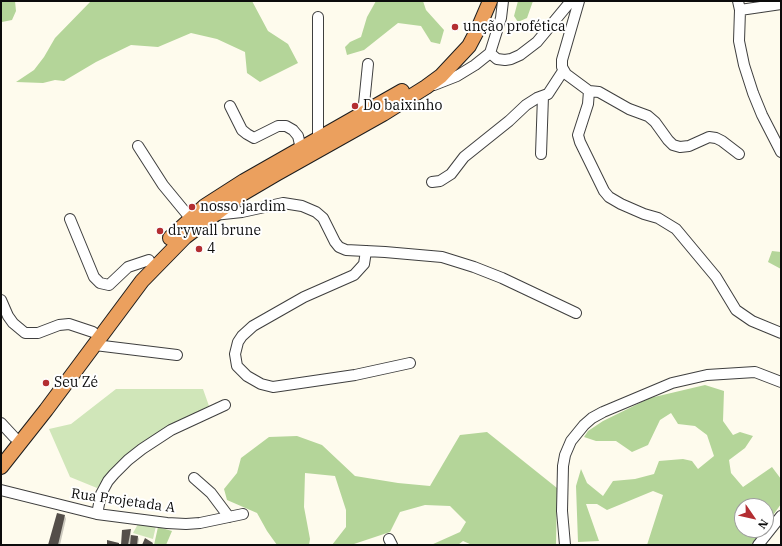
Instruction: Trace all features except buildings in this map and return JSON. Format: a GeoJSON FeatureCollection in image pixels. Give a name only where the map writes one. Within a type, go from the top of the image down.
{"type":"FeatureCollection","features":[{"type":"Feature","properties":{"kind":"highway"},"geometry":{"type":"LineString","coordinates":[[1,467],[46,410],[149,260],[178,230],[205,206],[244,181],[411,86],[432,71],[447,58],[461,41],[471,24],[480,1]]}},
{"type":"Feature","properties":{"kind":"highway"},"geometry":{"type":"LineString","coordinates":[[1,452],[142,281],[185,237],[212,215],[242,194],[370,122],[441,76],[469,46],[490,1]]}},
{"type":"Feature","properties":{"kind":"street"},"geometry":{"type":"LineString","coordinates":[[426,87],[457,76],[475,65],[490,52],[501,18],[503,1]]}},
{"type":"Feature","properties":{"kind":"street"},"geometry":{"type":"LineString","coordinates":[[490,52],[498,59],[505,60],[520,55],[537,42],[571,1]]}},
{"type":"Feature","properties":{"kind":"street"},"geometry":{"type":"LineString","coordinates":[[432,182],[440,181],[451,174],[464,157],[509,121],[526,105],[537,98],[548,94],[563,71],[562,60],[579,1]]}},
{"type":"Feature","properties":{"kind":"street"},"geometry":{"type":"LineString","coordinates":[[781,4],[739,6],[739,41],[744,65],[762,115],[781,152]]}},
{"type":"Feature","properties":{"kind":"street"},"geometry":{"type":"LineString","coordinates":[[318,17],[318,140]]}},
{"type":"Feature","properties":{"kind":"street"},"geometry":{"type":"LineString","coordinates":[[363,114],[368,64]]}},
{"type":"Feature","properties":{"kind":"street"},"geometry":{"type":"LineString","coordinates":[[563,71],[589,91],[599,92],[629,109],[648,116],[655,122],[673,145],[680,147],[689,146],[709,138],[716,138],[739,154]]}},
{"type":"Feature","properties":{"kind":"street"},"geometry":{"type":"LineString","coordinates":[[589,91],[588,104],[578,136],[604,191],[609,197],[621,204],[644,214],[658,218],[676,229],[716,277],[736,310],[752,321],[781,333]]}},
{"type":"Feature","properties":{"kind":"street"},"geometry":{"type":"LineString","coordinates":[[541,154],[543,96]]}},
{"type":"Feature","properties":{"kind":"street"},"geometry":{"type":"LineString","coordinates":[[230,106],[242,130],[247,134],[254,138],[278,126],[286,126],[293,130],[298,136],[301,149]]}},
{"type":"Feature","properties":{"kind":"street"},"geometry":{"type":"LineString","coordinates":[[138,146],[163,185],[191,219]]}},
{"type":"Feature","properties":{"kind":"street"},"geometry":{"type":"LineString","coordinates":[[212,215],[242,212],[283,203],[302,206],[316,212],[323,218],[339,247],[346,250],[442,257],[502,278],[576,313]]}},
{"type":"Feature","properties":{"kind":"street"},"geometry":{"type":"LineString","coordinates":[[70,219],[94,277],[100,283],[109,285],[128,267],[149,260]]}},
{"type":"Feature","properties":{"kind":"street"},"geometry":{"type":"LineString","coordinates":[[366,251],[364,264],[354,275],[304,297],[253,326],[238,342],[235,354],[237,366],[247,376],[260,384],[273,387],[355,375],[410,363]]}},
{"type":"Feature","properties":{"kind":"street"},"geometry":{"type":"LineString","coordinates":[[1,300],[8,316],[25,333],[38,333],[59,325],[69,324],[94,338],[177,355]]}},
{"type":"Feature","properties":{"kind":"street"},"geometry":{"type":"LineString","coordinates":[[565,545],[562,511],[563,466],[565,455],[571,442],[584,425],[592,418],[672,383],[707,375],[755,372],[781,382]]}},
{"type":"Feature","properties":{"kind":"street"},"geometry":{"type":"LineString","coordinates":[[97,514],[101,494],[108,481],[128,460],[171,430],[225,405]]}},
{"type":"Feature","properties":{"kind":"street"},"geometry":{"type":"LineString","coordinates":[[1,423],[14,437]]}},
{"type":"Feature","properties":{"kind":"street"},"geometry":{"type":"LineString","coordinates":[[194,478],[211,493],[229,517]]}},
{"type":"Feature","properties":{"kind":"street","name":"Rua Projetada A"},"geometry":{"type":"LineString","coordinates":[[1,490],[97,514],[186,524],[243,514]]}},
{"type":"Feature","properties":{"kind":"street"},"geometry":{"type":"LineString","coordinates":[[758,545],[781,516]]}},
{"type":"Feature","properties":{"kind":"green space"},"geometry":{"type":"Polygon","coordinates":[[[1,1],[15,1],[16,11],[12,20],[2,22],[1,25],[1,1]]]}},
{"type":"Feature","properties":{"kind":"green space"},"geometry":{"type":"Polygon","coordinates":[[[91,1],[252,1],[268,31],[288,44],[298,63],[260,82],[247,73],[245,52],[217,39],[191,33],[158,47],[131,45],[96,62],[64,81],[55,80],[43,83],[16,82],[34,70],[44,57],[55,38],[91,1]]]}},
{"type":"Feature","properties":{"kind":"green space"},"geometry":{"type":"Polygon","coordinates":[[[376,1],[423,1],[426,10],[444,30],[440,44],[431,42],[421,26],[398,23],[364,50],[347,55],[345,47],[350,42],[361,37],[367,17],[376,1]]]}},
{"type":"Feature","properties":{"kind":"green space"},"geometry":{"type":"Polygon","coordinates":[[[518,1],[533,1],[527,18],[518,22],[514,16],[518,1]]]}},
{"type":"Feature","properties":{"kind":"green space"},"geometry":{"type":"Polygon","coordinates":[[[772,251],[781,252],[781,269],[768,262],[772,251]]]}},
{"type":"Feature","properties":{"kind":"green space"},"geometry":{"type":"Polygon","coordinates":[[[705,385],[724,391],[723,421],[733,435],[740,432],[753,436],[745,448],[729,460],[731,473],[743,487],[772,467],[781,479],[781,504],[774,514],[774,498],[734,498],[734,538],[756,538],[751,545],[647,545],[663,495],[653,491],[607,510],[597,504],[586,504],[599,541],[578,542],[576,486],[581,469],[587,483],[603,496],[613,481],[635,479],[654,474],[659,461],[683,459],[692,461],[698,469],[714,456],[707,435],[695,426],[678,424],[671,413],[660,420],[648,445],[632,452],[616,441],[596,441],[584,437],[588,431],[603,421],[650,398],[705,385]]]}},
{"type":"Feature","properties":{"kind":"green space"},"geometry":{"type":"Polygon","coordinates":[[[116,389],[203,389],[209,406],[130,451],[97,488],[70,477],[49,429],[71,424],[116,389]]]}},
{"type":"Feature","properties":{"kind":"green space"},"geometry":{"type":"Polygon","coordinates":[[[487,432],[557,488],[556,545],[472,545],[463,541],[458,545],[431,545],[460,532],[466,522],[450,506],[425,505],[400,512],[390,532],[351,545],[332,545],[346,527],[346,510],[335,476],[305,473],[304,507],[310,539],[309,545],[277,545],[257,513],[227,500],[224,489],[237,473],[241,458],[269,437],[297,436],[322,445],[355,476],[398,483],[430,486],[460,435],[487,432]]]}},
{"type":"Feature","properties":{"kind":"green space"},"geometry":{"type":"Polygon","coordinates":[[[138,524],[156,526],[153,539],[133,533],[138,524]]]}},
{"type":"Feature","properties":{"kind":"green space"},"geometry":{"type":"Polygon","coordinates":[[[158,527],[172,531],[166,545],[154,545],[158,527]]]}},
{"type":"Feature","properties":{"kind":"place","name":"unção profética"},"geometry":{"type":"Point","coordinates":[455,27]}},
{"type":"Feature","properties":{"kind":"place","name":"Do baixinho"},"geometry":{"type":"Point","coordinates":[355,106]}},
{"type":"Feature","properties":{"kind":"place","name":"nosso jardim"},"geometry":{"type":"Point","coordinates":[192,207]}},
{"type":"Feature","properties":{"kind":"place","name":"drywall brune"},"geometry":{"type":"Point","coordinates":[160,231]}},
{"type":"Feature","properties":{"kind":"place","name":"4"},"geometry":{"type":"Point","coordinates":[199,249]}},
{"type":"Feature","properties":{"kind":"place","name":"Seu Zé"},"geometry":{"type":"Point","coordinates":[46,383]}}]}
